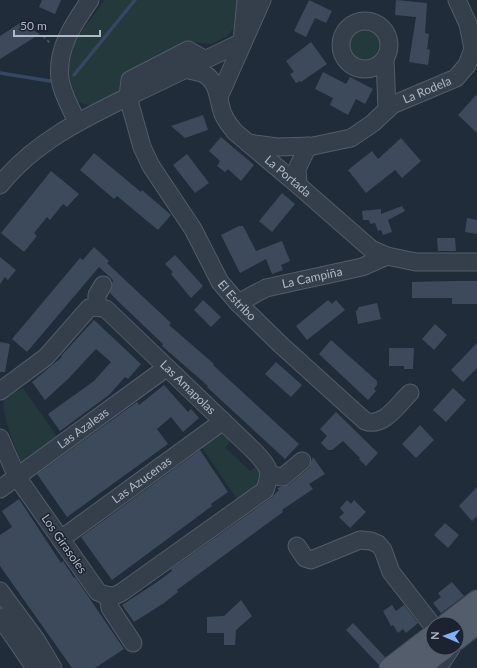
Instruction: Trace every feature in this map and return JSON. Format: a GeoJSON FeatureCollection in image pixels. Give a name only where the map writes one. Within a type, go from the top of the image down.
{"type":"FeatureCollection","features":[{"type":"Feature","properties":{"kind":"main road"},"geometry":{"type":"LineString","coordinates":[[465,626],[477,601]]}},
{"type":"Feature","properties":{"kind":"main road"},"geometry":{"type":"LineString","coordinates":[[390,668],[425,641]]}},
{"type":"Feature","properties":{"kind":"main road"},"geometry":{"type":"LineString","coordinates":[[418,668],[434,656]]}},
{"type":"Feature","properties":{"kind":"street"},"geometry":{"type":"LineString","coordinates":[[77,122],[60,79],[60,62],[66,38],[90,0]]}},
{"type":"Feature","properties":{"kind":"street"},"geometry":{"type":"LineString","coordinates":[[242,42],[246,0]]}},
{"type":"Feature","properties":{"kind":"street"},"geometry":{"type":"LineString","coordinates":[[219,98],[242,42],[262,0]]}},
{"type":"Feature","properties":{"kind":"street","name":"La Rodela"},"geometry":{"type":"LineString","coordinates":[[248,143],[277,147],[308,146],[352,138],[373,123],[392,105],[456,78],[467,65],[473,49],[468,24],[457,0]]}},
{"type":"Feature","properties":{"kind":"street"},"geometry":{"type":"LineString","coordinates":[[1,180],[39,146],[77,122],[242,42]]}},
{"type":"Feature","properties":{"kind":"street"},"geometry":{"type":"LineString","coordinates":[[128,97],[130,80],[188,50],[204,60]]}},
{"type":"Feature","properties":{"kind":"street","name":"La Rodela"},"geometry":{"type":"LineString","coordinates":[[385,59],[387,110]]}},
{"type":"Feature","properties":{"kind":"street","name":"La Portada"},"geometry":{"type":"LineString","coordinates":[[186,69],[205,75],[214,84],[222,112],[227,123],[248,143],[371,249],[387,256],[416,262],[477,262]]}},
{"type":"Feature","properties":{"kind":"street","name":"El Estribo"},"geometry":{"type":"LineString","coordinates":[[128,97],[142,147],[151,166],[193,229],[220,282],[238,303],[365,421],[374,423],[384,419],[410,393]]}},
{"type":"Feature","properties":{"kind":"street"},"geometry":{"type":"LineString","coordinates":[[298,185],[298,169],[308,146]]}},
{"type":"Feature","properties":{"kind":"street","name":"La Campiña"},"geometry":{"type":"LineString","coordinates":[[238,303],[266,288],[362,267],[387,256]]}},
{"type":"Feature","properties":{"kind":"street"},"geometry":{"type":"LineString","coordinates":[[0,391],[46,357],[89,308],[97,306],[97,295],[103,285]]}},
{"type":"Feature","properties":{"kind":"street","name":"Las Amapolas"},"geometry":{"type":"LineString","coordinates":[[97,306],[106,309],[256,453],[267,466],[270,475]]}},
{"type":"Feature","properties":{"kind":"street","name":"Las Azaleas"},"geometry":{"type":"LineString","coordinates":[[0,498],[19,480],[166,368]]}},
{"type":"Feature","properties":{"kind":"street","name":"Las Azucenas"},"geometry":{"type":"LineString","coordinates":[[61,539],[223,421]]}},
{"type":"Feature","properties":{"kind":"street","name":"Los Girasoles"},"geometry":{"type":"LineString","coordinates":[[0,438],[19,480],[98,592],[108,596]]}},
{"type":"Feature","properties":{"kind":"street"},"geometry":{"type":"LineString","coordinates":[[133,643],[110,608],[108,596],[116,596],[122,592],[265,490],[270,475],[283,477],[302,461]]}},
{"type":"Feature","properties":{"kind":"street","name":"Las Azaleas"},"geometry":{"type":"LineString","coordinates":[[0,489],[19,480]]}},
{"type":"Feature","properties":{"kind":"street"},"geometry":{"type":"LineString","coordinates":[[297,546],[305,558],[311,560],[360,540],[371,541],[378,544],[383,550],[391,572],[425,616]]}},
{"type":"Feature","properties":{"kind":"street"},"geometry":{"type":"LineString","coordinates":[[0,591],[36,641],[53,668]]}},
{"type":"Feature","properties":{"kind":"street"},"geometry":{"type":"LineString","coordinates":[[0,617],[35,668]]}},
{"type":"Feature","properties":{"kind":"street"},"geometry":{"type":"LineString","coordinates":[[438,668],[446,656]]}},
{"type":"Feature","properties":{"kind":"green space"},"geometry":{"type":"Polygon","coordinates":[[[104,0],[239,0],[235,27],[226,37],[211,44],[191,42],[125,77],[124,89],[111,97],[97,104],[86,105],[78,101],[69,87],[69,57],[79,36],[104,0]]]}},
{"type":"Feature","properties":{"kind":"green space"},"geometry":{"type":"Polygon","coordinates":[[[364,25],[372,27],[378,31],[382,37],[384,45],[382,53],[378,59],[372,63],[364,65],[356,63],[350,59],[346,53],[344,45],[346,37],[350,31],[356,27],[364,25]]]}},
{"type":"Feature","properties":{"kind":"green space"},"geometry":{"type":"Polygon","coordinates":[[[23,388],[58,438],[22,463],[9,431],[3,404],[4,399],[23,388]]]}},
{"type":"Feature","properties":{"kind":"green space"},"geometry":{"type":"Polygon","coordinates":[[[220,431],[231,441],[225,447],[250,471],[259,464],[262,485],[237,499],[200,445],[220,431]]]}},
{"type":"Feature","properties":{"kind":"building"},"geometry":{"type":"Polygon","coordinates":[[[42,0],[61,0],[55,14],[39,7],[42,0]]]}},
{"type":"Feature","properties":{"kind":"building"},"geometry":{"type":"Polygon","coordinates":[[[309,0],[332,11],[326,23],[315,18],[306,37],[294,31],[309,0]]]}},
{"type":"Feature","properties":{"kind":"building"},"geometry":{"type":"Polygon","coordinates":[[[396,0],[427,3],[425,33],[429,34],[427,49],[430,50],[428,65],[409,62],[416,17],[395,15],[396,0]]]}},
{"type":"Feature","properties":{"kind":"building"},"geometry":{"type":"Polygon","coordinates":[[[20,23],[40,34],[0,59],[0,36],[20,23]]]}},
{"type":"Feature","properties":{"kind":"building"},"geometry":{"type":"Polygon","coordinates":[[[311,42],[327,64],[301,82],[296,83],[290,74],[294,72],[286,61],[311,42]]]}},
{"type":"Feature","properties":{"kind":"building"},"geometry":{"type":"Polygon","coordinates":[[[323,72],[346,84],[350,77],[373,89],[365,104],[356,99],[348,115],[330,105],[333,98],[315,89],[323,72]]]}},
{"type":"Feature","properties":{"kind":"building"},"geometry":{"type":"Polygon","coordinates":[[[477,94],[477,133],[458,115],[477,94]]]}},
{"type":"Feature","properties":{"kind":"building"},"geometry":{"type":"Polygon","coordinates":[[[203,115],[208,130],[185,138],[171,126],[203,115]]]}},
{"type":"Feature","properties":{"kind":"building"},"geometry":{"type":"Polygon","coordinates":[[[221,137],[254,165],[241,181],[228,169],[225,172],[217,166],[220,161],[209,151],[221,137]]]}},
{"type":"Feature","properties":{"kind":"building"},"geometry":{"type":"Polygon","coordinates":[[[401,138],[421,161],[402,178],[395,170],[366,193],[348,170],[372,151],[378,159],[401,138]]]}},
{"type":"Feature","properties":{"kind":"building"},"geometry":{"type":"Polygon","coordinates":[[[94,153],[141,192],[142,190],[171,215],[158,230],[117,196],[114,199],[80,170],[94,153]]]}},
{"type":"Feature","properties":{"kind":"building"},"geometry":{"type":"Polygon","coordinates":[[[187,154],[209,183],[195,193],[173,165],[187,154]]]}},
{"type":"Feature","properties":{"kind":"building"},"geometry":{"type":"Polygon","coordinates":[[[51,171],[79,194],[67,207],[63,204],[50,220],[47,217],[34,233],[37,236],[24,252],[1,233],[51,171]]]}},
{"type":"Feature","properties":{"kind":"building"},"geometry":{"type":"Polygon","coordinates":[[[282,193],[295,204],[272,232],[259,221],[282,193]]]}},
{"type":"Feature","properties":{"kind":"building"},"geometry":{"type":"Polygon","coordinates":[[[402,206],[405,211],[388,220],[392,232],[383,235],[381,230],[378,231],[375,223],[370,224],[369,220],[363,220],[362,211],[381,209],[381,214],[402,206]]]}},
{"type":"Feature","properties":{"kind":"building"},"geometry":{"type":"Polygon","coordinates":[[[467,218],[477,220],[477,234],[465,232],[467,218]]]}},
{"type":"Feature","properties":{"kind":"building"},"geometry":{"type":"Polygon","coordinates":[[[239,226],[243,226],[256,251],[282,241],[290,261],[281,265],[283,270],[272,274],[266,259],[240,273],[221,235],[239,226]]]}},
{"type":"Feature","properties":{"kind":"building"},"geometry":{"type":"Polygon","coordinates":[[[437,238],[455,238],[456,251],[438,251],[437,238]]]}},
{"type":"Feature","properties":{"kind":"building"},"geometry":{"type":"Polygon","coordinates":[[[94,247],[109,261],[107,263],[171,323],[169,325],[214,364],[213,365],[299,444],[285,459],[207,387],[208,386],[162,346],[163,344],[110,293],[113,280],[99,267],[27,352],[12,339],[80,258],[83,260],[94,247]]]}},
{"type":"Feature","properties":{"kind":"building"},"geometry":{"type":"Polygon","coordinates":[[[175,255],[203,286],[191,298],[171,274],[173,272],[165,264],[175,255]]]}},
{"type":"Feature","properties":{"kind":"building"},"geometry":{"type":"Polygon","coordinates":[[[0,257],[16,270],[8,280],[5,277],[0,284],[0,257]]]}},
{"type":"Feature","properties":{"kind":"building"},"geometry":{"type":"Polygon","coordinates":[[[477,281],[477,304],[452,304],[452,298],[412,298],[412,282],[477,281]]]}},
{"type":"Feature","properties":{"kind":"building"},"geometry":{"type":"Polygon","coordinates":[[[203,300],[221,317],[211,327],[194,310],[203,300]]]}},
{"type":"Feature","properties":{"kind":"building"},"geometry":{"type":"Polygon","coordinates":[[[328,300],[332,304],[336,300],[345,310],[307,340],[296,326],[328,300]]]}},
{"type":"Feature","properties":{"kind":"building"},"geometry":{"type":"Polygon","coordinates":[[[377,303],[381,319],[358,324],[356,312],[359,307],[377,303]]]}},
{"type":"Feature","properties":{"kind":"building"},"geometry":{"type":"Polygon","coordinates":[[[94,320],[141,364],[128,379],[125,377],[109,395],[60,431],[48,414],[94,381],[111,362],[96,349],[68,379],[45,400],[32,382],[62,357],[61,356],[94,320]]]}},
{"type":"Feature","properties":{"kind":"building"},"geometry":{"type":"Polygon","coordinates":[[[435,324],[447,335],[434,350],[422,339],[435,324]]]}},
{"type":"Feature","properties":{"kind":"building"},"geometry":{"type":"Polygon","coordinates":[[[331,340],[377,381],[377,385],[374,389],[376,391],[368,400],[319,354],[331,340]]]}},
{"type":"Feature","properties":{"kind":"building"},"geometry":{"type":"Polygon","coordinates":[[[0,342],[10,344],[5,372],[0,372],[0,342]]]}},
{"type":"Feature","properties":{"kind":"building"},"geometry":{"type":"Polygon","coordinates":[[[477,343],[477,368],[463,382],[451,370],[477,343]]]}},
{"type":"Feature","properties":{"kind":"building"},"geometry":{"type":"Polygon","coordinates":[[[389,348],[414,348],[413,369],[404,369],[404,366],[389,366],[389,348]]]}},
{"type":"Feature","properties":{"kind":"building"},"geometry":{"type":"Polygon","coordinates":[[[276,362],[302,385],[291,397],[265,374],[276,362]]]}},
{"type":"Feature","properties":{"kind":"building"},"geometry":{"type":"Polygon","coordinates":[[[164,385],[188,412],[191,409],[199,418],[183,432],[171,417],[157,429],[168,444],[67,517],[37,474],[137,402],[139,405],[164,385]]]}},
{"type":"Feature","properties":{"kind":"building"},"geometry":{"type":"Polygon","coordinates":[[[453,388],[466,400],[446,422],[433,410],[453,388]]]}},
{"type":"Feature","properties":{"kind":"building"},"geometry":{"type":"Polygon","coordinates":[[[336,412],[378,453],[366,466],[343,441],[332,450],[328,450],[321,443],[327,436],[320,429],[336,412]]]}},
{"type":"Feature","properties":{"kind":"building"},"geometry":{"type":"Polygon","coordinates":[[[420,425],[434,440],[416,458],[402,444],[420,425]]]}},
{"type":"Feature","properties":{"kind":"building"},"geometry":{"type":"Polygon","coordinates":[[[200,450],[228,492],[211,504],[212,506],[112,580],[81,537],[200,450]]]}},
{"type":"Feature","properties":{"kind":"building"},"geometry":{"type":"Polygon","coordinates":[[[313,457],[325,474],[309,484],[313,489],[282,510],[283,512],[177,590],[178,592],[164,603],[134,622],[122,605],[157,582],[172,571],[171,569],[271,498],[279,490],[277,488],[289,485],[309,468],[313,457]]]}},
{"type":"Feature","properties":{"kind":"building"},"geometry":{"type":"Polygon","coordinates":[[[477,487],[477,516],[472,521],[459,506],[477,487]]]}},
{"type":"Feature","properties":{"kind":"building"},"geometry":{"type":"Polygon","coordinates":[[[19,499],[61,563],[63,561],[74,578],[75,577],[124,649],[95,668],[72,668],[0,566],[0,535],[12,527],[2,511],[19,499]]]}},
{"type":"Feature","properties":{"kind":"building"},"geometry":{"type":"Polygon","coordinates":[[[347,500],[351,504],[354,500],[366,512],[350,528],[339,517],[344,513],[340,508],[347,500]]]}},
{"type":"Feature","properties":{"kind":"building"},"geometry":{"type":"Polygon","coordinates":[[[445,523],[459,535],[448,548],[434,535],[445,523]]]}},
{"type":"Feature","properties":{"kind":"building"},"geometry":{"type":"Polygon","coordinates":[[[452,582],[464,596],[441,613],[433,603],[441,597],[438,593],[452,582]]]}},
{"type":"Feature","properties":{"kind":"building"},"geometry":{"type":"Polygon","coordinates":[[[241,600],[252,616],[236,630],[235,645],[224,645],[224,633],[207,633],[207,617],[224,616],[241,600]]]}},
{"type":"Feature","properties":{"kind":"building"},"geometry":{"type":"Polygon","coordinates":[[[392,605],[396,611],[404,605],[418,623],[406,633],[403,629],[398,633],[393,625],[391,626],[383,611],[392,605]]]}},
{"type":"Feature","properties":{"kind":"building"},"geometry":{"type":"Polygon","coordinates":[[[353,623],[385,657],[379,665],[346,630],[353,623]]]}},
{"type":"Feature","properties":{"kind":"waterway"},"geometry":{"type":"LineString","coordinates":[[74,75],[135,0]]}},
{"type":"Feature","properties":{"kind":"waterway"},"geometry":{"type":"LineString","coordinates":[[0,73],[50,81]]}}]}
